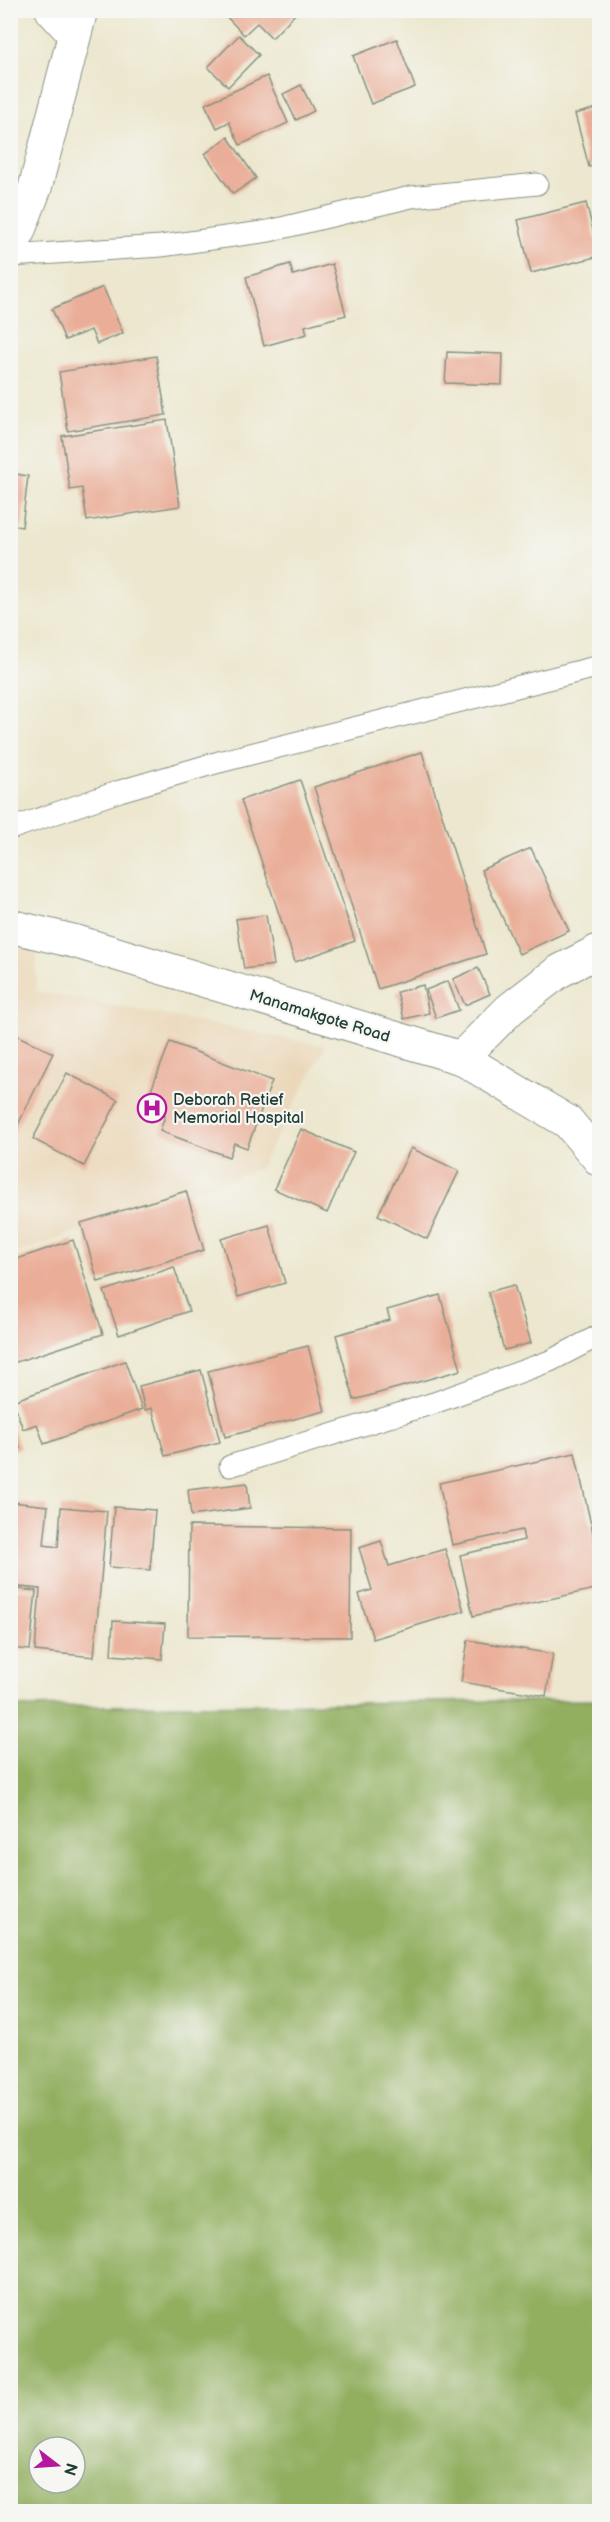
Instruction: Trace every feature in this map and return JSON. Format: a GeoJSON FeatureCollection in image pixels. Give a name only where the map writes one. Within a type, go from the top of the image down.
{"type":"FeatureCollection","features":[{"type":"Feature","properties":{"kind":"street"},"geometry":{"type":"LineString","coordinates":[[10,255],[35,188],[69,18]]}},
{"type":"Feature","properties":{"kind":"street","name":"Manamakgote Road"},"geometry":{"type":"LineString","coordinates":[[10,926],[77,942],[461,1058],[568,1122],[600,1160]]}},
{"type":"Feature","properties":{"kind":"street"},"geometry":{"type":"LineString","coordinates":[[461,1058],[510,1009],[558,972],[600,950]]}},
{"type":"Feature","properties":{"kind":"lane"},"geometry":{"type":"LineString","coordinates":[[10,255],[161,246],[269,231],[411,197],[537,184]]}},
{"type":"Feature","properties":{"kind":"lane"},"geometry":{"type":"LineString","coordinates":[[10,830],[120,790],[219,762],[600,666]]}},
{"type":"Feature","properties":{"kind":"lane"},"geometry":{"type":"LineString","coordinates":[[230,1466],[434,1403],[550,1361],[600,1335]]}},
{"type":"Feature","properties":{"kind":"shaded area","name":"Deborah Retief Memorial Hospital"},"geometry":{"type":"Polygon","coordinates":[[[10,943],[37,951],[36,991],[326,1046],[259,1169],[11,1255],[10,943]]]}},
{"type":"Feature","properties":{"kind":"green space"},"geometry":{"type":"Polygon","coordinates":[[[599,1700],[599,2511],[11,2511],[11,1707],[599,1700]]]}},
{"type":"Feature","properties":{"kind":"building"},"geometry":{"type":"Polygon","coordinates":[[[220,10],[299,10],[272,38],[257,23],[244,35],[220,10]]]}},
{"type":"Feature","properties":{"kind":"building"},"geometry":{"type":"Polygon","coordinates":[[[239,35],[259,55],[228,87],[208,67],[239,35]]]}},
{"type":"Feature","properties":{"kind":"building"},"geometry":{"type":"Polygon","coordinates":[[[397,39],[415,87],[371,104],[353,56],[397,39]]]}},
{"type":"Feature","properties":{"kind":"building"},"geometry":{"type":"Polygon","coordinates":[[[267,76],[288,123],[240,145],[229,122],[217,128],[205,104],[267,76]]]}},
{"type":"Feature","properties":{"kind":"building"},"geometry":{"type":"Polygon","coordinates":[[[301,85],[314,111],[296,120],[283,94],[301,85]]]}},
{"type":"Feature","properties":{"kind":"building"},"geometry":{"type":"Polygon","coordinates":[[[600,107],[600,165],[589,167],[575,114],[600,107]]]}},
{"type":"Feature","properties":{"kind":"building"},"geometry":{"type":"Polygon","coordinates":[[[228,137],[256,178],[233,194],[205,154],[228,137]]]}},
{"type":"Feature","properties":{"kind":"building"},"geometry":{"type":"Polygon","coordinates":[[[586,203],[600,256],[531,273],[518,220],[586,203]]]}},
{"type":"Feature","properties":{"kind":"building"},"geometry":{"type":"Polygon","coordinates":[[[290,264],[293,275],[332,264],[346,315],[305,326],[307,334],[264,346],[246,277],[290,264]]]}},
{"type":"Feature","properties":{"kind":"building"},"geometry":{"type":"Polygon","coordinates":[[[103,287],[123,333],[97,344],[91,330],[65,340],[52,309],[103,287]]]}},
{"type":"Feature","properties":{"kind":"building"},"geometry":{"type":"Polygon","coordinates":[[[447,352],[503,354],[502,385],[445,383],[447,352]]]}},
{"type":"Feature","properties":{"kind":"building"},"geometry":{"type":"Polygon","coordinates":[[[156,356],[166,415],[68,431],[59,372],[156,356]]]}},
{"type":"Feature","properties":{"kind":"building"},"geometry":{"type":"Polygon","coordinates":[[[167,420],[180,506],[87,521],[82,488],[70,490],[62,436],[167,420]]]}},
{"type":"Feature","properties":{"kind":"building"},"geometry":{"type":"Polygon","coordinates":[[[10,473],[28,476],[22,527],[10,525],[10,473]]]}},
{"type":"Feature","properties":{"kind":"building"},"geometry":{"type":"Polygon","coordinates":[[[422,752],[486,954],[378,989],[314,787],[422,752]]]}},
{"type":"Feature","properties":{"kind":"building"},"geometry":{"type":"Polygon","coordinates":[[[300,780],[355,941],[295,962],[241,800],[300,780]]]}},
{"type":"Feature","properties":{"kind":"building"},"geometry":{"type":"Polygon","coordinates":[[[531,848],[569,931],[519,954],[481,870],[531,848]]]}},
{"type":"Feature","properties":{"kind":"building"},"geometry":{"type":"Polygon","coordinates":[[[266,915],[274,965],[244,969],[236,919],[266,915]]]}},
{"type":"Feature","properties":{"kind":"building"},"geometry":{"type":"Polygon","coordinates":[[[478,968],[490,994],[465,1005],[453,979],[478,968]]]}},
{"type":"Feature","properties":{"kind":"building"},"geometry":{"type":"Polygon","coordinates":[[[448,981],[459,1010],[436,1018],[426,990],[448,981]]]}},
{"type":"Feature","properties":{"kind":"building"},"geometry":{"type":"Polygon","coordinates":[[[423,985],[429,1013],[404,1019],[397,992],[423,985]]]}},
{"type":"Feature","properties":{"kind":"building"},"geometry":{"type":"Polygon","coordinates":[[[10,1032],[53,1053],[10,1141],[10,1032]]]}},
{"type":"Feature","properties":{"kind":"building"},"geometry":{"type":"Polygon","coordinates":[[[170,1042],[272,1081],[247,1148],[234,1143],[229,1157],[160,1131],[165,1116],[144,1108],[170,1042]]]}},
{"type":"Feature","properties":{"kind":"building"},"geometry":{"type":"Polygon","coordinates":[[[67,1073],[118,1100],[84,1166],[33,1139],[67,1073]]]}},
{"type":"Feature","properties":{"kind":"building"},"geometry":{"type":"Polygon","coordinates":[[[301,1129],[354,1152],[327,1213],[274,1189],[301,1129]]]}},
{"type":"Feature","properties":{"kind":"building"},"geometry":{"type":"Polygon","coordinates":[[[411,1148],[459,1171],[427,1239],[378,1215],[411,1148]]]}},
{"type":"Feature","properties":{"kind":"building"},"geometry":{"type":"Polygon","coordinates":[[[186,1191],[204,1250],[98,1282],[81,1223],[186,1191]]]}},
{"type":"Feature","properties":{"kind":"building"},"geometry":{"type":"Polygon","coordinates":[[[269,1225],[285,1283],[238,1297],[221,1239],[269,1225]]]}},
{"type":"Feature","properties":{"kind":"building"},"geometry":{"type":"Polygon","coordinates":[[[73,1240],[103,1334],[10,1364],[10,1288],[19,1285],[11,1261],[73,1240]]]}},
{"type":"Feature","properties":{"kind":"building"},"geometry":{"type":"Polygon","coordinates":[[[174,1267],[189,1311],[119,1335],[104,1291],[174,1267]]]}},
{"type":"Feature","properties":{"kind":"building"},"geometry":{"type":"Polygon","coordinates":[[[514,1285],[531,1343],[504,1350],[488,1292],[514,1285]]]}},
{"type":"Feature","properties":{"kind":"building"},"geometry":{"type":"Polygon","coordinates":[[[440,1295],[461,1370],[354,1400],[336,1335],[390,1320],[387,1310],[440,1295]]]}},
{"type":"Feature","properties":{"kind":"building"},"geometry":{"type":"Polygon","coordinates":[[[308,1346],[325,1411],[225,1437],[208,1371],[308,1346]]]}},
{"type":"Feature","properties":{"kind":"building"},"geometry":{"type":"Polygon","coordinates":[[[125,1361],[142,1409],[44,1444],[37,1424],[23,1429],[13,1401],[125,1361]]]}},
{"type":"Feature","properties":{"kind":"building"},"geometry":{"type":"Polygon","coordinates":[[[201,1370],[220,1442],[165,1456],[152,1408],[145,1410],[139,1386],[201,1370]]]}},
{"type":"Feature","properties":{"kind":"building"},"geometry":{"type":"Polygon","coordinates":[[[10,1422],[20,1448],[10,1451],[10,1422]]]}},
{"type":"Feature","properties":{"kind":"building"},"geometry":{"type":"Polygon","coordinates":[[[575,1453],[600,1565],[600,1588],[473,1616],[460,1555],[524,1540],[522,1530],[452,1545],[439,1483],[575,1453]]]}},
{"type":"Feature","properties":{"kind":"building"},"geometry":{"type":"Polygon","coordinates":[[[247,1483],[250,1508],[191,1516],[188,1490],[247,1483]]]}},
{"type":"Feature","properties":{"kind":"building"},"geometry":{"type":"Polygon","coordinates":[[[12,1502],[48,1506],[44,1545],[58,1547],[61,1507],[107,1511],[94,1657],[35,1651],[40,1589],[10,1586],[12,1502]]]}},
{"type":"Feature","properties":{"kind":"building"},"geometry":{"type":"Polygon","coordinates":[[[114,1507],[155,1510],[150,1570],[109,1567],[114,1507]]]}},
{"type":"Feature","properties":{"kind":"building"},"geometry":{"type":"Polygon","coordinates":[[[189,1526],[351,1528],[350,1637],[188,1636],[189,1526]]]}},
{"type":"Feature","properties":{"kind":"building"},"geometry":{"type":"Polygon","coordinates":[[[381,1541],[389,1566],[445,1549],[464,1611],[373,1639],[359,1594],[372,1590],[359,1548],[381,1541]]]}},
{"type":"Feature","properties":{"kind":"building"},"geometry":{"type":"Polygon","coordinates":[[[10,1588],[36,1591],[30,1650],[10,1648],[10,1588]]]}},
{"type":"Feature","properties":{"kind":"building"},"geometry":{"type":"Polygon","coordinates":[[[113,1621],[165,1624],[162,1659],[111,1655],[113,1621]]]}},
{"type":"Feature","properties":{"kind":"building"},"geometry":{"type":"Polygon","coordinates":[[[468,1640],[553,1654],[546,1696],[461,1682],[468,1640]]]}},
{"type":"Feature","properties":{"kind":"place","name":"Deborah Retief Memorial Hospital"},"geometry":{"type":"Point","coordinates":[152,1108]}}]}
